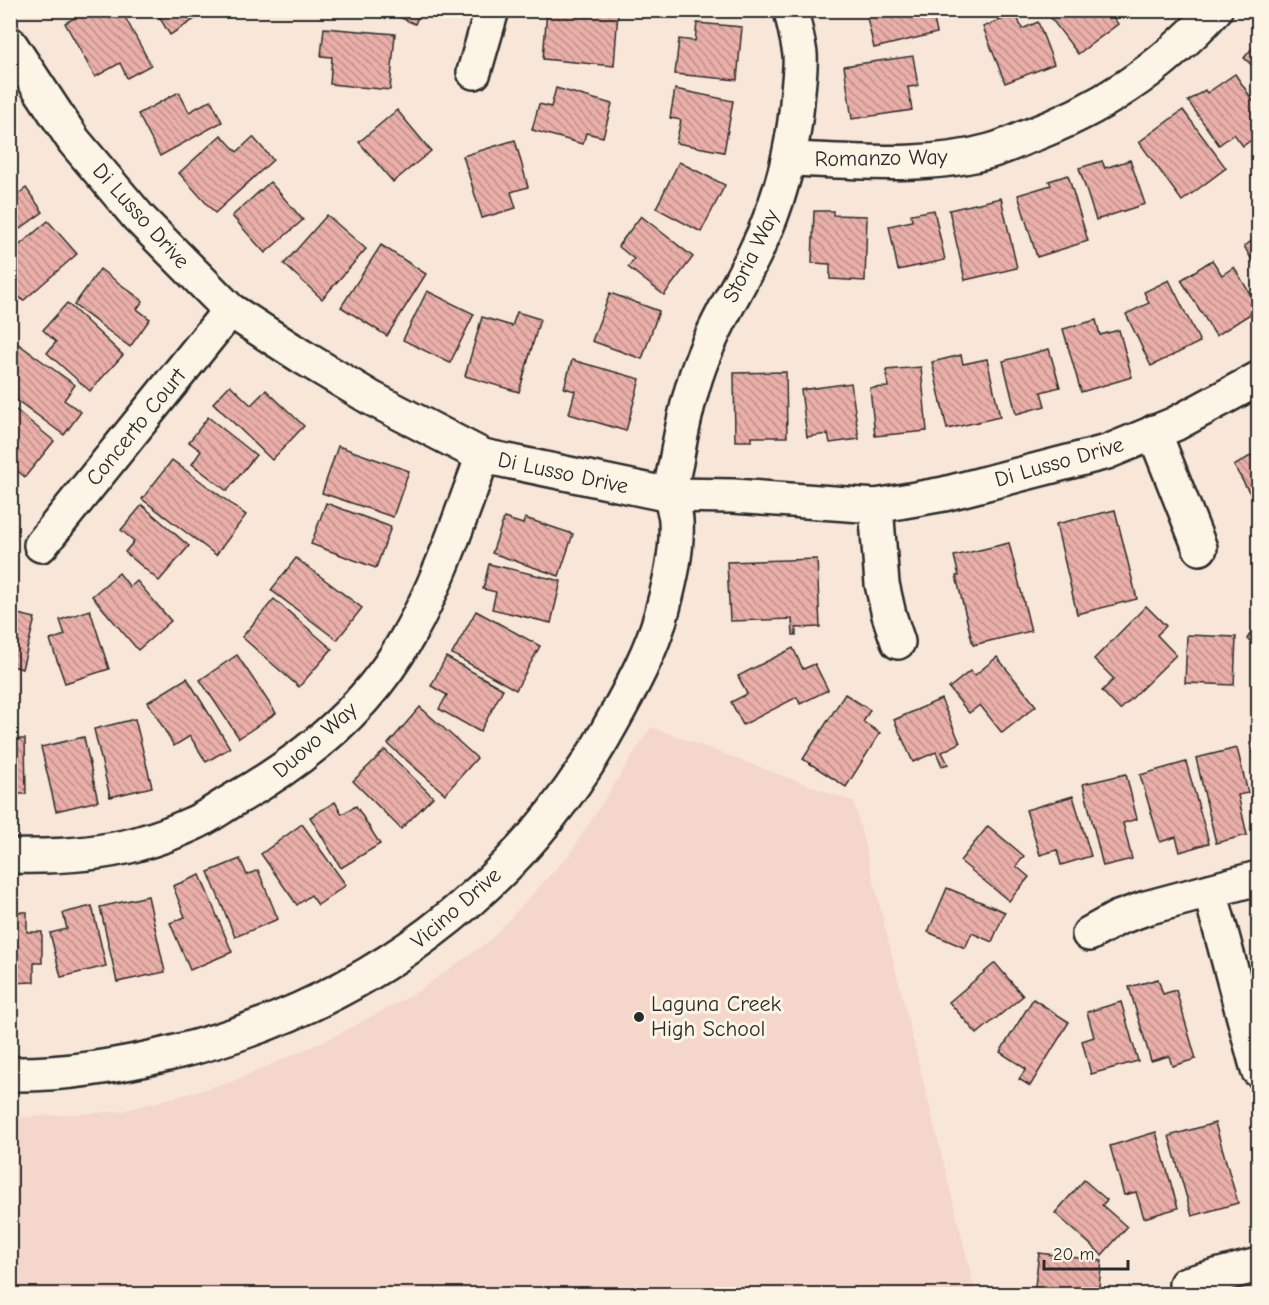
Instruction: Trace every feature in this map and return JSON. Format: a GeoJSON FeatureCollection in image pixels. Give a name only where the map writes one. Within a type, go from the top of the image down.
{"type":"FeatureCollection","features":[{"type":"Feature","properties":{"kind":"street"},"geometry":{"type":"LineString","coordinates":[[474,72],[492,10]]}},
{"type":"Feature","properties":{"kind":"street","name":"Storia Way"},"geometry":{"type":"LineString","coordinates":[[670,495],[691,393],[703,354],[767,228],[790,159],[796,125],[800,58],[791,10]]}},
{"type":"Feature","properties":{"kind":"street","name":"Romanzo Way"},"geometry":{"type":"LineString","coordinates":[[790,159],[890,162],[956,157],[990,151],[1090,111],[1142,77],[1192,36],[1215,10]]}},
{"type":"Feature","properties":{"kind":"street","name":"Di Lusso Drive"},"geometry":{"type":"LineString","coordinates":[[10,44],[28,74],[81,149],[139,218],[230,310],[371,399],[483,456],[670,495],[733,496],[876,506],[944,494],[1107,452],[1175,424],[1258,379]]}},
{"type":"Feature","properties":{"kind":"street","name":"Concerto Court"},"geometry":{"type":"LineString","coordinates":[[41,545],[230,310]]}},
{"type":"Feature","properties":{"kind":"street"},"geometry":{"type":"LineString","coordinates":[[1154,432],[1200,548]]}},
{"type":"Feature","properties":{"kind":"street","name":"Duovo Way"},"geometry":{"type":"LineString","coordinates":[[10,856],[56,857],[135,844],[192,824],[260,785],[325,737],[354,710],[408,638],[435,584],[483,456]]}},
{"type":"Feature","properties":{"kind":"street","name":"Vicino Drive"},"geometry":{"type":"LineString","coordinates":[[10,1074],[47,1075],[139,1061],[213,1043],[290,1014],[344,989],[405,952],[434,931],[488,885],[537,832],[580,776],[600,747],[633,684],[660,618],[674,558],[676,519],[670,495]]}},
{"type":"Feature","properties":{"kind":"street"},"geometry":{"type":"LineString","coordinates":[[876,506],[882,584],[898,642]]}},
{"type":"Feature","properties":{"kind":"street"},"geometry":{"type":"LineString","coordinates":[[1089,934],[1118,918],[1258,878]]}},
{"type":"Feature","properties":{"kind":"street"},"geometry":{"type":"LineString","coordinates":[[1210,891],[1258,1070]]}},
{"type":"Feature","properties":{"kind":"street"},"geometry":{"type":"LineString","coordinates":[[1186,1284],[1258,1265]]}},
{"type":"Feature","properties":{"kind":"shaded area","name":"Laguna Creek High School"},"geometry":{"type":"Polygon","coordinates":[[[651,727],[854,802],[976,1294],[11,1294],[11,1118],[123,1111],[231,1082],[329,1039],[414,994],[489,941],[569,855],[651,727]]]}},
{"type":"Feature","properties":{"kind":"building"},"geometry":{"type":"Polygon","coordinates":[[[89,10],[121,10],[151,65],[127,78],[120,63],[95,77],[65,23],[89,10]]]}},
{"type":"Feature","properties":{"kind":"building"},"geometry":{"type":"Polygon","coordinates":[[[155,10],[209,10],[170,35],[155,10]]]}},
{"type":"Feature","properties":{"kind":"building"},"geometry":{"type":"Polygon","coordinates":[[[383,10],[421,10],[415,24],[383,10]]]}},
{"type":"Feature","properties":{"kind":"building"},"geometry":{"type":"Polygon","coordinates":[[[547,10],[618,12],[614,66],[543,59],[547,10]]]}},
{"type":"Feature","properties":{"kind":"building"},"geometry":{"type":"Polygon","coordinates":[[[863,10],[932,10],[937,33],[874,48],[866,13],[864,14],[863,10]]]}},
{"type":"Feature","properties":{"kind":"building"},"geometry":{"type":"Polygon","coordinates":[[[1051,10],[1108,10],[1118,24],[1078,54],[1047,13],[1051,10]]]}},
{"type":"Feature","properties":{"kind":"building"},"geometry":{"type":"Polygon","coordinates":[[[1016,14],[1022,29],[1038,22],[1054,64],[1005,83],[983,27],[1016,14]]]}},
{"type":"Feature","properties":{"kind":"building"},"geometry":{"type":"Polygon","coordinates":[[[697,23],[742,27],[737,80],[675,74],[679,39],[695,41],[697,23]]]}},
{"type":"Feature","properties":{"kind":"building"},"geometry":{"type":"Polygon","coordinates":[[[324,28],[395,34],[390,90],[330,84],[332,57],[321,56],[324,28]]]}},
{"type":"Feature","properties":{"kind":"building"},"geometry":{"type":"Polygon","coordinates":[[[1258,41],[1258,71],[1244,58],[1258,41]]]}},
{"type":"Feature","properties":{"kind":"building"},"geometry":{"type":"Polygon","coordinates":[[[913,56],[918,86],[908,87],[912,110],[852,119],[844,66],[913,56]]]}},
{"type":"Feature","properties":{"kind":"building"},"geometry":{"type":"Polygon","coordinates":[[[1235,74],[1258,108],[1258,135],[1243,146],[1234,134],[1219,145],[1188,101],[1205,90],[1207,93],[1235,74]]]}},
{"type":"Feature","properties":{"kind":"building"},"geometry":{"type":"Polygon","coordinates":[[[556,88],[612,104],[603,137],[586,133],[583,144],[532,130],[539,104],[551,107],[556,88]]]}},
{"type":"Feature","properties":{"kind":"building"},"geometry":{"type":"Polygon","coordinates":[[[675,89],[733,101],[724,152],[676,143],[681,120],[670,118],[675,89]]]}},
{"type":"Feature","properties":{"kind":"building"},"geometry":{"type":"Polygon","coordinates":[[[179,92],[189,112],[211,100],[222,122],[160,156],[138,114],[179,92]]]}},
{"type":"Feature","properties":{"kind":"building"},"geometry":{"type":"Polygon","coordinates":[[[397,110],[431,151],[393,182],[359,142],[397,110]]]}},
{"type":"Feature","properties":{"kind":"building"},"geometry":{"type":"Polygon","coordinates":[[[1183,110],[1226,168],[1182,201],[1139,142],[1183,110]]]}},
{"type":"Feature","properties":{"kind":"building"},"geometry":{"type":"Polygon","coordinates":[[[221,135],[237,152],[253,137],[273,160],[215,213],[179,173],[221,135]]]}},
{"type":"Feature","properties":{"kind":"building"},"geometry":{"type":"Polygon","coordinates":[[[515,140],[528,187],[511,192],[516,208],[482,218],[463,156],[515,140]]]}},
{"type":"Feature","properties":{"kind":"building"},"geometry":{"type":"Polygon","coordinates":[[[1130,160],[1145,204],[1096,220],[1079,168],[1102,161],[1105,168],[1130,160]]]}},
{"type":"Feature","properties":{"kind":"building"},"geometry":{"type":"Polygon","coordinates":[[[679,162],[725,185],[701,232],[656,208],[679,162]]]}},
{"type":"Feature","properties":{"kind":"building"},"geometry":{"type":"Polygon","coordinates":[[[1068,175],[1088,241],[1037,257],[1018,195],[1051,185],[1049,181],[1068,175]]]}},
{"type":"Feature","properties":{"kind":"building"},"geometry":{"type":"Polygon","coordinates":[[[270,182],[303,220],[265,253],[232,216],[270,182]]]}},
{"type":"Feature","properties":{"kind":"building"},"geometry":{"type":"Polygon","coordinates":[[[26,188],[43,212],[10,236],[10,200],[26,188]]]}},
{"type":"Feature","properties":{"kind":"building"},"geometry":{"type":"Polygon","coordinates":[[[1001,198],[1017,268],[965,280],[949,210],[1001,198]]]}},
{"type":"Feature","properties":{"kind":"building"},"geometry":{"type":"Polygon","coordinates":[[[934,210],[945,260],[898,270],[889,226],[912,221],[911,214],[934,210]]]}},
{"type":"Feature","properties":{"kind":"building"},"geometry":{"type":"Polygon","coordinates":[[[814,211],[833,211],[833,215],[867,216],[865,281],[830,279],[830,264],[812,263],[814,211]]]}},
{"type":"Feature","properties":{"kind":"building"},"geometry":{"type":"Polygon","coordinates":[[[327,215],[366,249],[322,299],[284,264],[327,215]]]}},
{"type":"Feature","properties":{"kind":"building"},"geometry":{"type":"Polygon","coordinates":[[[641,216],[693,257],[664,295],[628,267],[634,259],[618,246],[641,216]]]}},
{"type":"Feature","properties":{"kind":"building"},"geometry":{"type":"Polygon","coordinates":[[[48,221],[77,254],[23,301],[10,286],[10,253],[48,221]]]}},
{"type":"Feature","properties":{"kind":"building"},"geometry":{"type":"Polygon","coordinates":[[[1258,237],[1258,271],[1244,246],[1258,237]]]}},
{"type":"Feature","properties":{"kind":"building"},"geometry":{"type":"Polygon","coordinates":[[[381,245],[426,274],[387,336],[341,307],[381,245]]]}},
{"type":"Feature","properties":{"kind":"building"},"geometry":{"type":"Polygon","coordinates":[[[1212,260],[1222,275],[1234,267],[1258,307],[1216,336],[1181,280],[1212,260]]]}},
{"type":"Feature","properties":{"kind":"building"},"geometry":{"type":"Polygon","coordinates":[[[100,269],[143,301],[137,309],[150,319],[130,347],[74,305],[100,269]]]}},
{"type":"Feature","properties":{"kind":"building"},"geometry":{"type":"Polygon","coordinates":[[[1169,280],[1200,342],[1151,366],[1126,314],[1149,303],[1144,292],[1169,280]]]}},
{"type":"Feature","properties":{"kind":"building"},"geometry":{"type":"Polygon","coordinates":[[[427,291],[474,314],[450,363],[403,340],[427,291]]]}},
{"type":"Feature","properties":{"kind":"building"},"geometry":{"type":"Polygon","coordinates":[[[610,293],[659,311],[642,359],[592,341],[610,293]]]}},
{"type":"Feature","properties":{"kind":"building"},"geometry":{"type":"Polygon","coordinates":[[[67,303],[123,355],[90,391],[47,353],[56,342],[43,330],[67,303]]]}},
{"type":"Feature","properties":{"kind":"building"},"geometry":{"type":"Polygon","coordinates":[[[517,312],[540,319],[519,392],[465,376],[482,317],[512,326],[517,312]]]}},
{"type":"Feature","properties":{"kind":"building"},"geometry":{"type":"Polygon","coordinates":[[[1096,320],[1100,335],[1119,330],[1132,377],[1081,392],[1063,329],[1096,320]]]}},
{"type":"Feature","properties":{"kind":"building"},"geometry":{"type":"Polygon","coordinates":[[[17,343],[75,385],[64,400],[81,412],[64,435],[10,395],[10,353],[17,343]]]}},
{"type":"Feature","properties":{"kind":"building"},"geometry":{"type":"Polygon","coordinates":[[[1049,349],[1060,387],[1041,392],[1045,406],[1016,414],[1003,361],[1049,349]]]}},
{"type":"Feature","properties":{"kind":"building"},"geometry":{"type":"Polygon","coordinates":[[[961,355],[963,364],[987,359],[1000,417],[947,429],[932,362],[961,355]]]}},
{"type":"Feature","properties":{"kind":"building"},"geometry":{"type":"Polygon","coordinates":[[[572,360],[640,379],[626,431],[569,414],[575,391],[564,388],[572,360]]]}},
{"type":"Feature","properties":{"kind":"building"},"geometry":{"type":"Polygon","coordinates":[[[921,367],[927,431],[875,436],[870,388],[888,387],[886,370],[921,367]]]}},
{"type":"Feature","properties":{"kind":"building"},"geometry":{"type":"Polygon","coordinates":[[[786,372],[787,437],[752,437],[752,441],[735,441],[734,373],[786,372]]]}},
{"type":"Feature","properties":{"kind":"building"},"geometry":{"type":"Polygon","coordinates":[[[851,383],[859,439],[830,443],[828,434],[807,437],[801,390],[851,383]]]}},
{"type":"Feature","properties":{"kind":"building"},"geometry":{"type":"Polygon","coordinates":[[[230,385],[251,405],[266,390],[304,426],[272,460],[213,403],[230,385]]]}},
{"type":"Feature","properties":{"kind":"building"},"geometry":{"type":"Polygon","coordinates":[[[10,405],[54,441],[25,477],[10,465],[10,405]]]}},
{"type":"Feature","properties":{"kind":"building"},"geometry":{"type":"Polygon","coordinates":[[[208,417],[256,455],[227,491],[192,464],[201,451],[189,442],[208,417]]]}},
{"type":"Feature","properties":{"kind":"building"},"geometry":{"type":"Polygon","coordinates":[[[338,446],[409,471],[393,517],[322,493],[338,446]]]}},
{"type":"Feature","properties":{"kind":"building"},"geometry":{"type":"Polygon","coordinates":[[[1258,451],[1258,507],[1234,466],[1258,451]]]}},
{"type":"Feature","properties":{"kind":"building"},"geometry":{"type":"Polygon","coordinates":[[[172,460],[246,515],[216,555],[142,499],[172,460]]]}},
{"type":"Feature","properties":{"kind":"building"},"geometry":{"type":"Polygon","coordinates":[[[326,503],[391,527],[376,568],[311,544],[326,503]]]}},
{"type":"Feature","properties":{"kind":"building"},"geometry":{"type":"Polygon","coordinates":[[[142,505],[189,546],[159,581],[125,552],[134,541],[121,530],[142,505]]]}},
{"type":"Feature","properties":{"kind":"building"},"geometry":{"type":"Polygon","coordinates":[[[1115,510],[1137,599],[1077,614],[1056,524],[1115,510]]]}},
{"type":"Feature","properties":{"kind":"building"},"geometry":{"type":"Polygon","coordinates":[[[504,518],[523,524],[525,518],[573,534],[559,576],[492,553],[504,518]]]}},
{"type":"Feature","properties":{"kind":"building"},"geometry":{"type":"Polygon","coordinates":[[[1009,543],[1031,631],[973,645],[956,576],[959,576],[954,556],[1009,543]]]}},
{"type":"Feature","properties":{"kind":"building"},"geometry":{"type":"Polygon","coordinates":[[[296,558],[362,608],[337,640],[271,590],[296,558]]]}},
{"type":"Feature","properties":{"kind":"building"},"geometry":{"type":"Polygon","coordinates":[[[817,559],[820,627],[796,628],[796,635],[793,635],[792,619],[730,621],[727,562],[817,559]]]}},
{"type":"Feature","properties":{"kind":"building"},"geometry":{"type":"Polygon","coordinates":[[[489,564],[561,581],[551,623],[492,609],[496,592],[483,589],[489,564]]]}},
{"type":"Feature","properties":{"kind":"building"},"geometry":{"type":"Polygon","coordinates":[[[119,573],[130,587],[137,581],[171,621],[138,650],[92,596],[119,573]]]}},
{"type":"Feature","properties":{"kind":"building"},"geometry":{"type":"Polygon","coordinates":[[[274,599],[332,649],[299,687],[242,637],[274,599]]]}},
{"type":"Feature","properties":{"kind":"building"},"geometry":{"type":"Polygon","coordinates":[[[1146,606],[1166,626],[1157,635],[1176,655],[1120,710],[1102,691],[1114,679],[1094,659],[1146,606]]]}},
{"type":"Feature","properties":{"kind":"building"},"geometry":{"type":"Polygon","coordinates":[[[90,610],[109,669],[65,683],[50,640],[65,635],[60,620],[90,610]]]}},
{"type":"Feature","properties":{"kind":"building"},"geometry":{"type":"Polygon","coordinates":[[[476,611],[540,646],[516,690],[452,654],[476,611]]]}},
{"type":"Feature","properties":{"kind":"building"},"geometry":{"type":"Polygon","coordinates":[[[10,612],[35,618],[22,669],[12,666],[10,671],[10,612]]]}},
{"type":"Feature","properties":{"kind":"building"},"geometry":{"type":"Polygon","coordinates":[[[1258,620],[1258,646],[1247,639],[1258,620]]]}},
{"type":"Feature","properties":{"kind":"building"},"geometry":{"type":"Polygon","coordinates":[[[1187,635],[1236,637],[1234,685],[1185,683],[1187,635]]]}},
{"type":"Feature","properties":{"kind":"building"},"geometry":{"type":"Polygon","coordinates":[[[793,648],[803,669],[815,664],[828,690],[800,704],[797,697],[743,725],[731,702],[747,694],[738,676],[793,648]]]}},
{"type":"Feature","properties":{"kind":"building"},"geometry":{"type":"Polygon","coordinates":[[[237,655],[276,713],[239,738],[200,680],[237,655]]]}},
{"type":"Feature","properties":{"kind":"building"},"geometry":{"type":"Polygon","coordinates":[[[446,657],[503,689],[480,732],[439,709],[447,695],[431,686],[446,657]]]}},
{"type":"Feature","properties":{"kind":"building"},"geometry":{"type":"Polygon","coordinates":[[[997,657],[1036,706],[1002,733],[980,705],[969,713],[949,688],[970,671],[975,675],[997,657]]]}},
{"type":"Feature","properties":{"kind":"building"},"geometry":{"type":"Polygon","coordinates":[[[187,678],[230,748],[206,762],[190,736],[174,746],[148,702],[187,678]]]}},
{"type":"Feature","properties":{"kind":"building"},"geometry":{"type":"Polygon","coordinates":[[[845,694],[870,710],[863,722],[880,733],[846,787],[803,759],[845,694]]]}},
{"type":"Feature","properties":{"kind":"building"},"geometry":{"type":"Polygon","coordinates":[[[941,699],[960,743],[942,752],[948,764],[942,766],[936,752],[913,762],[894,720],[941,699]]]}},
{"type":"Feature","properties":{"kind":"building"},"geometry":{"type":"Polygon","coordinates":[[[420,707],[477,758],[445,794],[388,744],[420,707]]]}},
{"type":"Feature","properties":{"kind":"building"},"geometry":{"type":"Polygon","coordinates":[[[135,719],[152,787],[110,797],[94,729],[135,719]]]}},
{"type":"Feature","properties":{"kind":"building"},"geometry":{"type":"Polygon","coordinates":[[[84,737],[98,801],[56,811],[41,747],[84,737]]]}},
{"type":"Feature","properties":{"kind":"building"},"geometry":{"type":"Polygon","coordinates":[[[10,739],[25,739],[26,794],[10,794],[10,739]]]}},
{"type":"Feature","properties":{"kind":"building"},"geometry":{"type":"Polygon","coordinates":[[[1258,741],[1258,779],[1250,743],[1258,741]]]}},
{"type":"Feature","properties":{"kind":"building"},"geometry":{"type":"Polygon","coordinates":[[[1237,748],[1248,793],[1238,795],[1247,835],[1216,843],[1196,758],[1237,748]]]}},
{"type":"Feature","properties":{"kind":"building"},"geometry":{"type":"Polygon","coordinates":[[[385,750],[433,797],[401,829],[353,781],[385,750]]]}},
{"type":"Feature","properties":{"kind":"building"},"geometry":{"type":"Polygon","coordinates":[[[1186,762],[1209,843],[1180,852],[1176,837],[1160,842],[1140,775],[1186,762]]]}},
{"type":"Feature","properties":{"kind":"building"},"geometry":{"type":"Polygon","coordinates":[[[1126,774],[1137,819],[1123,823],[1132,859],[1103,866],[1083,784],[1126,774]]]}},
{"type":"Feature","properties":{"kind":"building"},"geometry":{"type":"Polygon","coordinates":[[[1073,796],[1091,856],[1061,865],[1057,850],[1040,855],[1026,810],[1073,796]]]}},
{"type":"Feature","properties":{"kind":"building"},"geometry":{"type":"Polygon","coordinates":[[[335,802],[342,814],[356,806],[380,844],[341,868],[310,817],[335,802]]]}},
{"type":"Feature","properties":{"kind":"building"},"geometry":{"type":"Polygon","coordinates":[[[302,824],[346,885],[318,905],[311,895],[297,905],[261,854],[302,824]]]}},
{"type":"Feature","properties":{"kind":"building"},"geometry":{"type":"Polygon","coordinates":[[[988,826],[1024,856],[1016,866],[1029,877],[1009,901],[960,861],[988,826]]]}},
{"type":"Feature","properties":{"kind":"building"},"geometry":{"type":"Polygon","coordinates":[[[240,859],[247,875],[258,870],[278,919],[235,937],[208,872],[240,859]]]}},
{"type":"Feature","properties":{"kind":"building"},"geometry":{"type":"Polygon","coordinates":[[[200,875],[232,952],[190,970],[170,923],[185,917],[173,886],[200,875]]]}},
{"type":"Feature","properties":{"kind":"building"},"geometry":{"type":"Polygon","coordinates":[[[947,888],[1005,912],[992,942],[972,933],[965,948],[928,932],[947,888]]]}},
{"type":"Feature","properties":{"kind":"building"},"geometry":{"type":"Polygon","coordinates":[[[148,896],[165,972],[117,982],[100,907],[148,896]]]}},
{"type":"Feature","properties":{"kind":"building"},"geometry":{"type":"Polygon","coordinates":[[[92,906],[106,966],[61,977],[50,933],[67,929],[63,913],[92,906]]]}},
{"type":"Feature","properties":{"kind":"building"},"geometry":{"type":"Polygon","coordinates":[[[10,912],[27,912],[27,932],[42,932],[42,963],[34,963],[34,982],[10,983],[10,912]]]}},
{"type":"Feature","properties":{"kind":"building"},"geometry":{"type":"Polygon","coordinates":[[[995,963],[1023,996],[977,1034],[949,1002],[995,963]]]}},
{"type":"Feature","properties":{"kind":"building"},"geometry":{"type":"Polygon","coordinates":[[[1158,979],[1163,994],[1176,990],[1196,1059],[1172,1066],[1169,1056],[1151,1061],[1129,987],[1158,979]]]}},
{"type":"Feature","properties":{"kind":"building"},"geometry":{"type":"Polygon","coordinates":[[[1033,999],[1069,1022],[1030,1086],[1019,1079],[1026,1069],[1000,1052],[1033,999]]]}},
{"type":"Feature","properties":{"kind":"building"},"geometry":{"type":"Polygon","coordinates":[[[1121,1002],[1138,1061],[1091,1074],[1082,1041],[1094,1037],[1087,1012],[1121,1002]]]}},
{"type":"Feature","properties":{"kind":"building"},"geometry":{"type":"Polygon","coordinates":[[[1215,1123],[1238,1203],[1192,1216],[1169,1136],[1215,1123]]]}},
{"type":"Feature","properties":{"kind":"building"},"geometry":{"type":"Polygon","coordinates":[[[1156,1132],[1178,1208],[1144,1218],[1136,1192],[1124,1195],[1110,1146],[1156,1132]]]}},
{"type":"Feature","properties":{"kind":"building"},"geometry":{"type":"Polygon","coordinates":[[[1084,1180],[1107,1200],[1102,1205],[1127,1227],[1102,1255],[1055,1213],[1084,1180]]]}},
{"type":"Feature","properties":{"kind":"building"},"geometry":{"type":"Polygon","coordinates":[[[1039,1253],[1102,1261],[1098,1294],[1034,1294],[1039,1253]]]}},
{"type":"Feature","properties":{"kind":"place","name":"Laguna Creek High School"},"geometry":{"type":"Point","coordinates":[639,1017]}}]}
